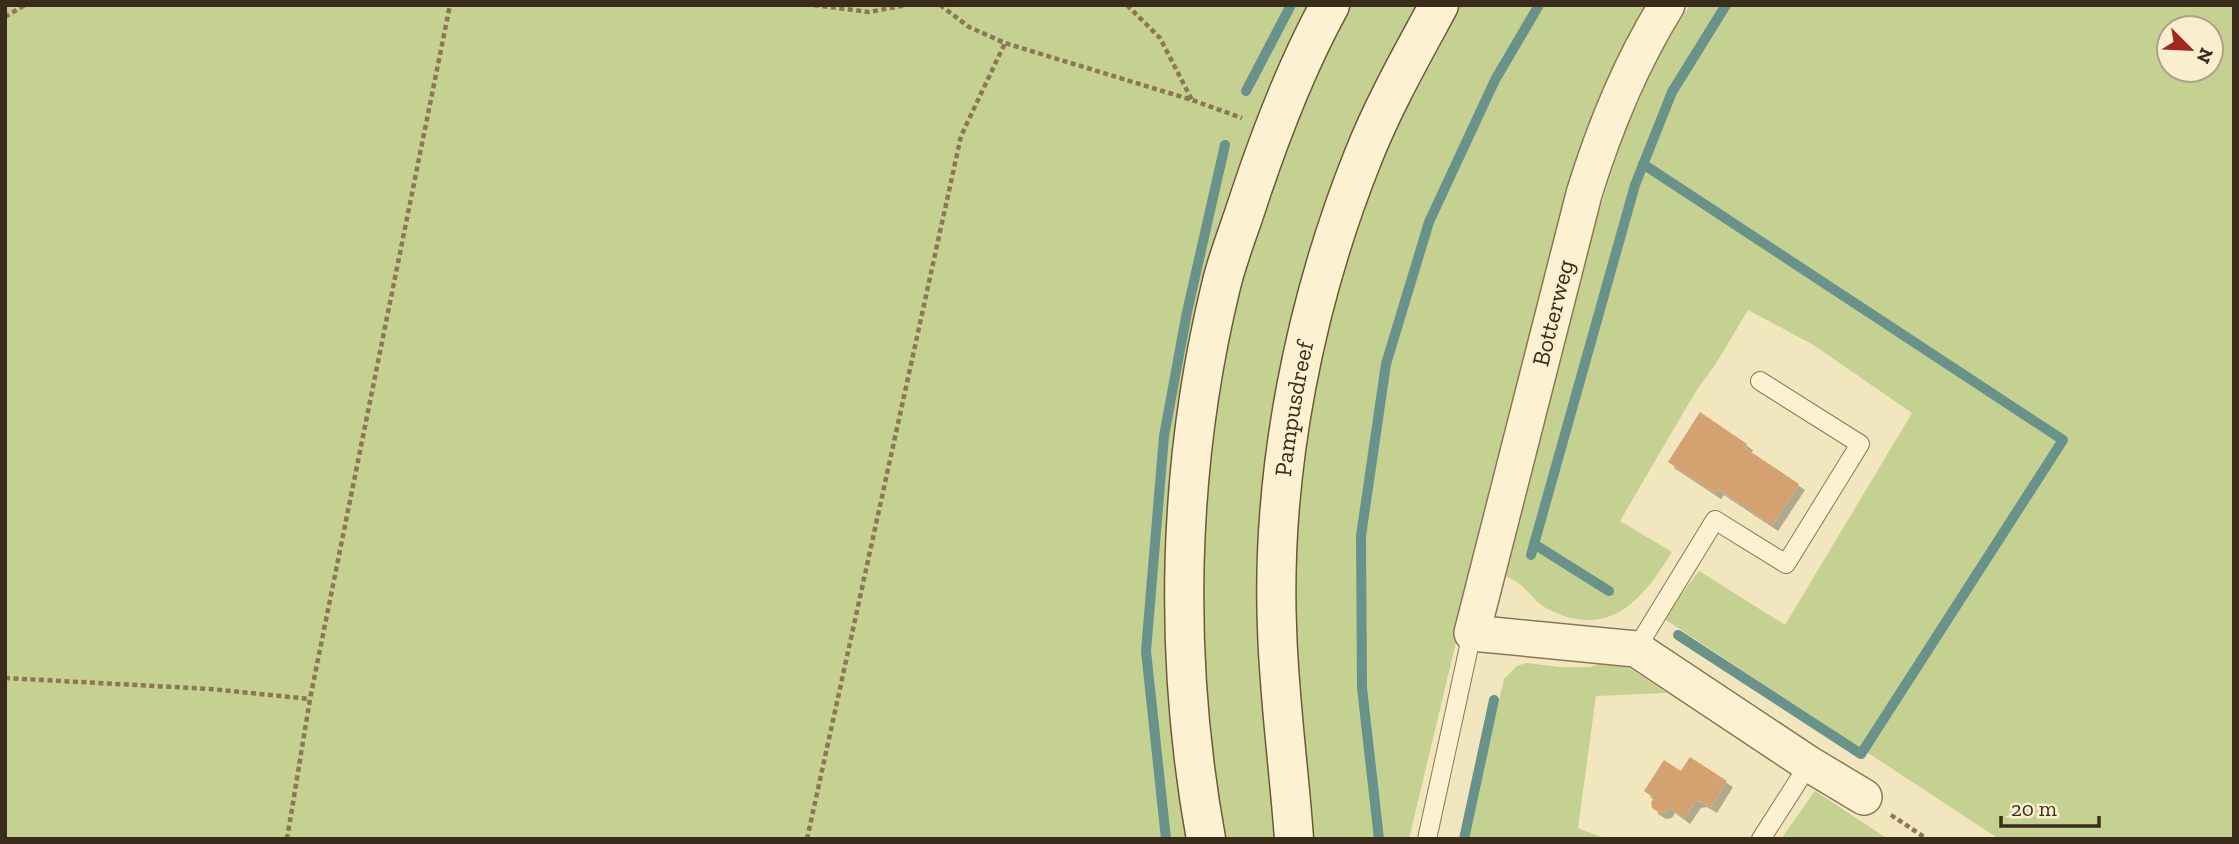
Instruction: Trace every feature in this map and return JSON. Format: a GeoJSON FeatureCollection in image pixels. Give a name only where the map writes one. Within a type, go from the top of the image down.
{"type":"FeatureCollection","features":[{"type":"Feature","properties":{"kind":"main road"},"geometry":{"type":"LineString","coordinates":[[1206,839],[1188,708],[1184,638],[1185,548],[1195,424],[1221,285],[1272,129],[1330,5]]}},
{"type":"Feature","properties":{"kind":"main road","name":"Pampusdreef"},"geometry":{"type":"LineString","coordinates":[[1294,839],[1277,627],[1277,550],[1286,451],[1303,360],[1326,262],[1363,156],[1438,5]]}},
{"type":"Feature","properties":{"kind":"street","name":"Botterweg"},"geometry":{"type":"LineString","coordinates":[[1472,633],[1587,183],[1597,151],[1642,47],[1667,5]]}},
{"type":"Feature","properties":{"kind":"street"},"geometry":{"type":"LineString","coordinates":[[1472,633],[1636,649],[1809,764],[1864,797]]}},
{"type":"Feature","properties":{"kind":"lane"},"geometry":{"type":"LineString","coordinates":[[1636,649],[1715,520],[1786,564],[1860,444],[1760,381]]}},
{"type":"Feature","properties":{"kind":"lane","name":"Botterweg"},"geometry":{"type":"LineString","coordinates":[[1427,839],[1472,633]]}},
{"type":"Feature","properties":{"kind":"lane"},"geometry":{"type":"LineString","coordinates":[[1761,839],[1809,764]]}},
{"type":"Feature","properties":{"kind":"path"},"geometry":{"type":"LineString","coordinates":[[5,16],[25,5]]}},
{"type":"Feature","properties":{"kind":"path"},"geometry":{"type":"LineString","coordinates":[[287,839],[310,699],[450,5]]}},
{"type":"Feature","properties":{"kind":"path"},"geometry":{"type":"LineString","coordinates":[[814,5],[869,12],[907,5]]}},
{"type":"Feature","properties":{"kind":"path"},"geometry":{"type":"LineString","coordinates":[[940,5],[969,27],[1004,43],[1192,100],[1272,129]]}},
{"type":"Feature","properties":{"kind":"path"},"geometry":{"type":"LineString","coordinates":[[1127,5],[1160,38],[1192,100]]}},
{"type":"Feature","properties":{"kind":"path"},"geometry":{"type":"LineString","coordinates":[[807,839],[961,136],[1004,43]]}},
{"type":"Feature","properties":{"kind":"path"},"geometry":{"type":"LineString","coordinates":[[5,678],[211,689],[310,699]]}},
{"type":"Feature","properties":{"kind":"path"},"geometry":{"type":"LineString","coordinates":[[1864,797],[1927,839]]}},
{"type":"Feature","properties":{"kind":"green space"},"geometry":{"type":"Polygon","coordinates":[[[5,5],[1317,5],[1188,395],[1197,839],[5,839],[5,5]]]}},
{"type":"Feature","properties":{"kind":"green space"},"geometry":{"type":"Polygon","coordinates":[[[1343,5],[1428,5],[1307,296],[1285,839],[1219,839],[1201,702],[1206,430],[1248,235],[1343,5]]]}},
{"type":"Feature","properties":{"kind":"green space"},"geometry":{"type":"Polygon","coordinates":[[[1453,5],[1659,5],[1485,521],[1409,839],[1305,839],[1290,696],[1299,437],[1353,220],[1453,5]]]}},
{"type":"Feature","properties":{"kind":"green space"},"geometry":{"type":"Polygon","coordinates":[[[1690,5],[2234,5],[2234,839],[1999,839],[1663,618],[1699,571],[1785,625],[1912,413],[1812,344],[1748,310],[1696,391],[1620,521],[1672,552],[1661,570],[1635,600],[1621,611],[1605,618],[1588,620],[1568,617],[1541,605],[1518,583],[1498,575],[1571,299],[1624,133],[1660,53],[1690,5]]]}},
{"type":"Feature","properties":{"kind":"green space"},"geometry":{"type":"Polygon","coordinates":[[[1614,658],[1667,693],[1596,696],[1578,828],[1606,839],[1467,839],[1504,679],[1517,666],[1526,663],[1590,667],[1614,658]]]}},
{"type":"Feature","properties":{"kind":"green space"},"geometry":{"type":"Polygon","coordinates":[[[1815,791],[1888,839],[1781,839],[1815,791]]]}},
{"type":"Feature","properties":{"kind":"building"},"geometry":{"type":"Polygon","coordinates":[[[1700,412],[1747,444],[1745,448],[1799,484],[1772,525],[1718,489],[1715,493],[1668,462],[1700,412]]]}},
{"type":"Feature","properties":{"kind":"building"},"geometry":{"type":"Polygon","coordinates":[[[1690,757],[1727,781],[1711,807],[1701,801],[1695,802],[1684,818],[1669,807],[1666,812],[1660,813],[1652,808],[1651,802],[1654,798],[1644,791],[1664,760],[1681,771],[1690,757]]]}},
{"type":"Feature","properties":{"kind":"waterway"},"geometry":{"type":"LineString","coordinates":[[1246,91],[1291,5]]}},
{"type":"Feature","properties":{"kind":"waterway"},"geometry":{"type":"LineString","coordinates":[[1379,839],[1362,688],[1361,536],[1386,364],[1429,222],[1495,80],[1539,5]]}},
{"type":"Feature","properties":{"kind":"waterway"},"geometry":{"type":"LineString","coordinates":[[1531,555],[1635,185],[1672,92],[1726,5]]}},
{"type":"Feature","properties":{"kind":"waterway"},"geometry":{"type":"LineString","coordinates":[[1166,839],[1146,651],[1164,436],[1187,312],[1225,145]]}},
{"type":"Feature","properties":{"kind":"waterway"},"geometry":{"type":"LineString","coordinates":[[1643,164],[2063,440],[1861,754],[1678,635]]}},
{"type":"Feature","properties":{"kind":"waterway"},"geometry":{"type":"LineString","coordinates":[[1534,544],[1609,591]]}},
{"type":"Feature","properties":{"kind":"waterway"},"geometry":{"type":"LineString","coordinates":[[1464,839],[1494,700]]}}]}
